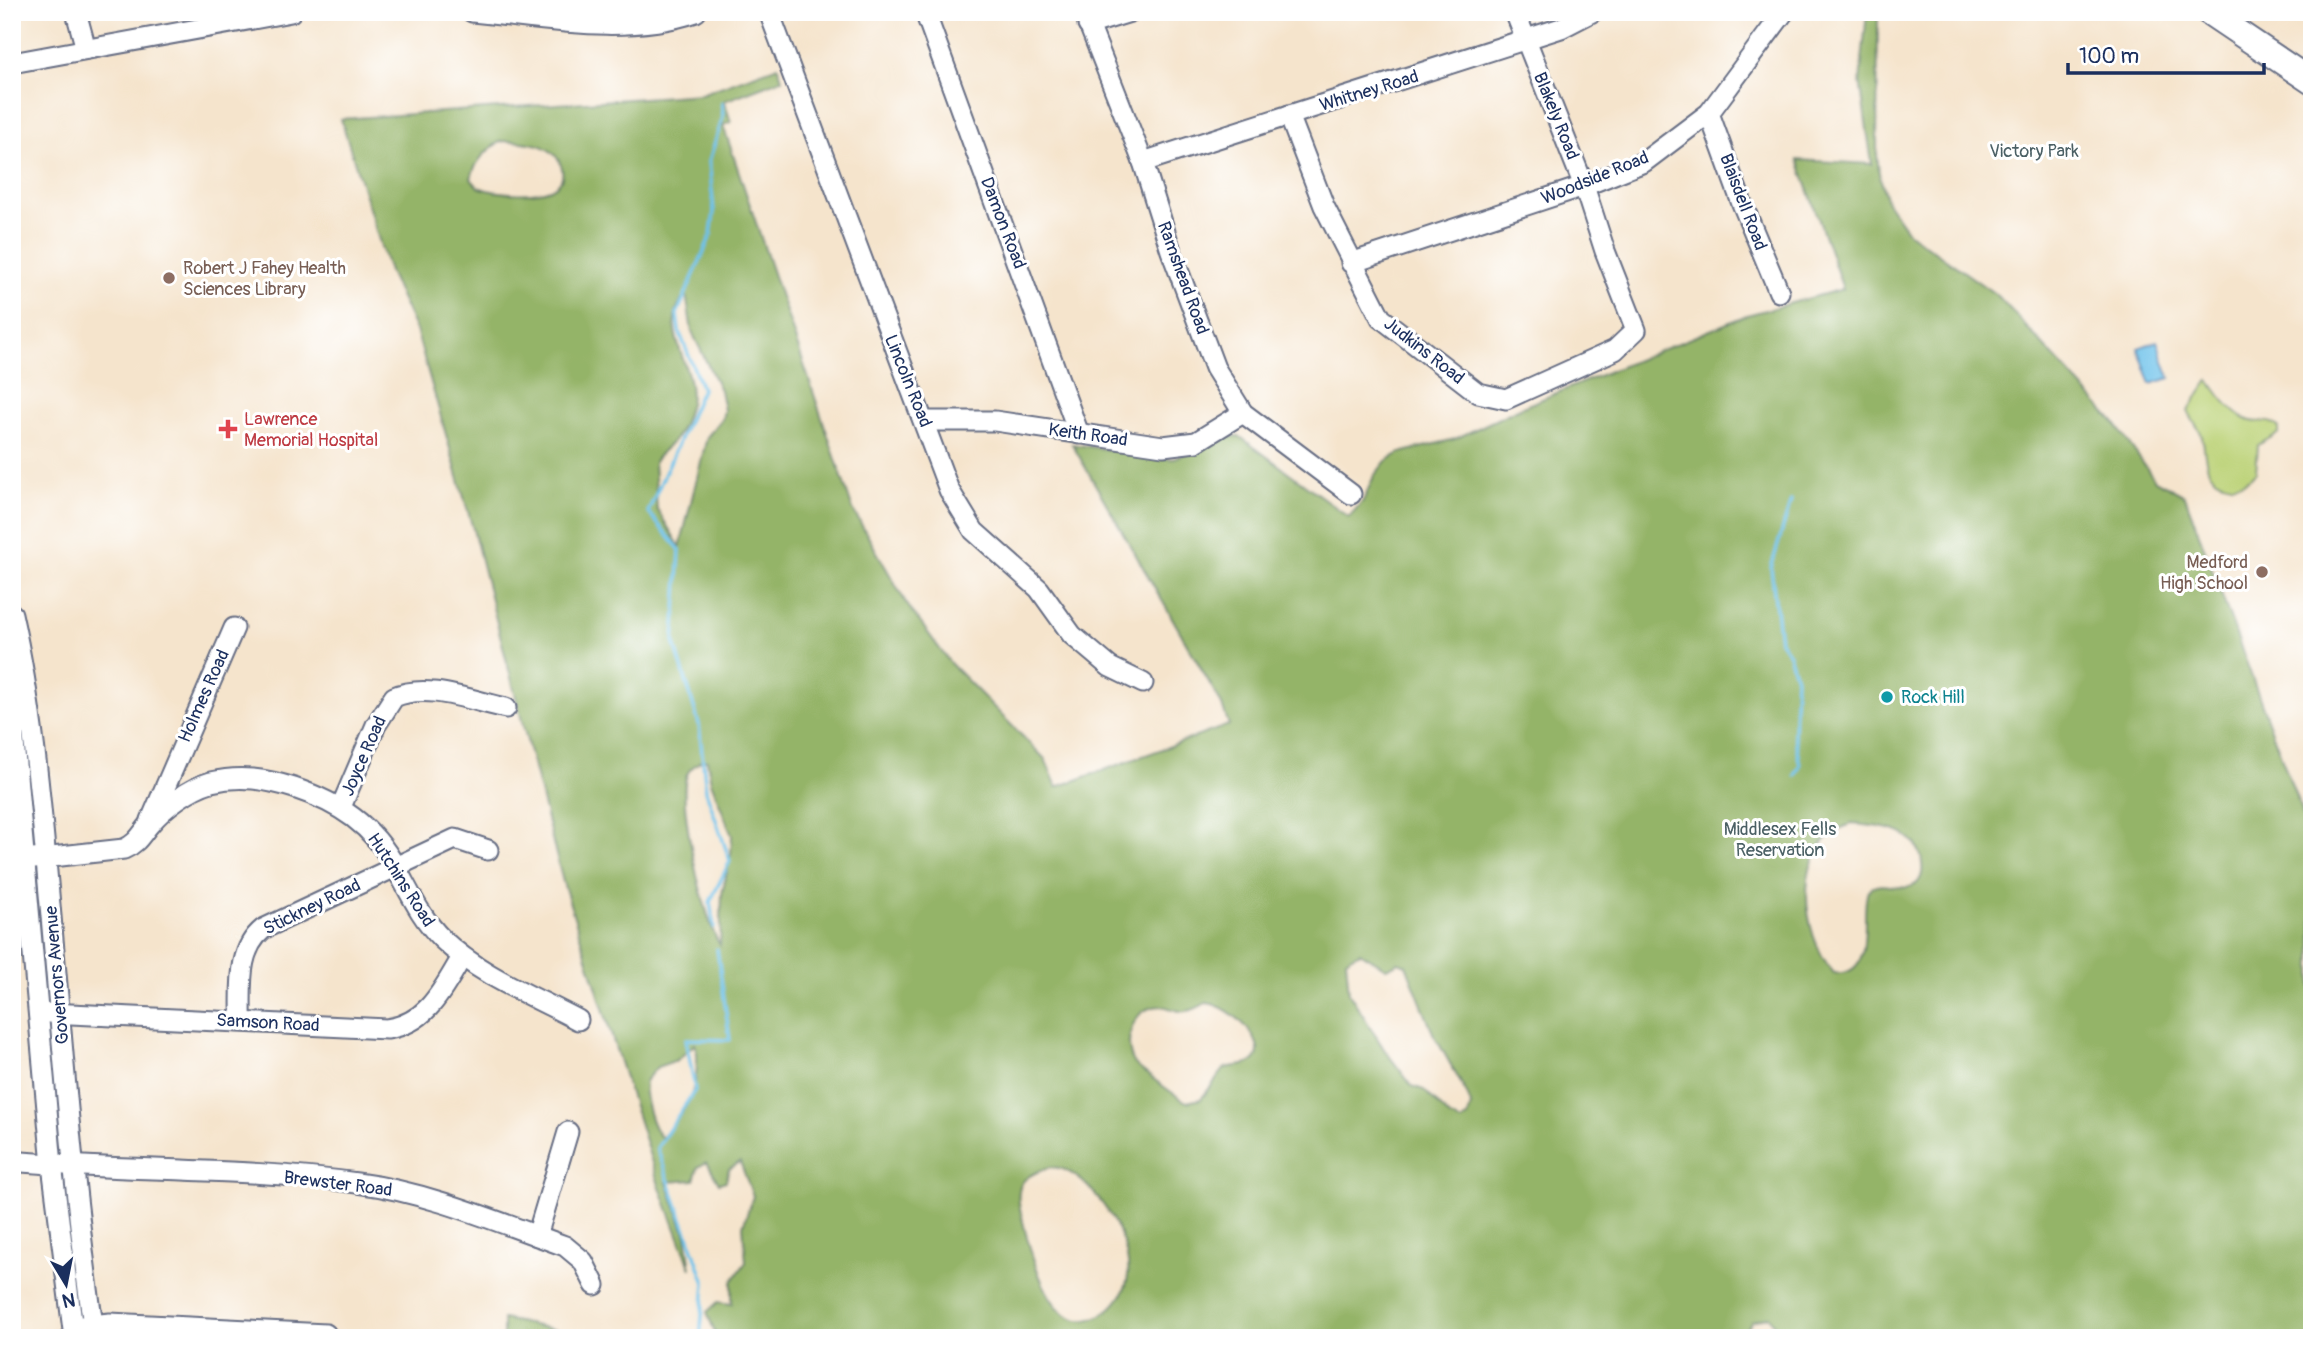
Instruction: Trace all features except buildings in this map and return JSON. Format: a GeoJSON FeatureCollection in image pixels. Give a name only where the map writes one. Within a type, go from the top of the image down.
{"type":"FeatureCollection","features":[{"type":"Feature","properties":{"kind":"main road"},"geometry":{"type":"LineString","coordinates":[[2208,12],[2312,82]]}},
{"type":"Feature","properties":{"kind":"street"},"geometry":{"type":"LineString","coordinates":[[76,12],[86,49]]}},
{"type":"Feature","properties":{"kind":"street"},"geometry":{"type":"LineString","coordinates":[[12,63],[227,17],[291,12]]}},
{"type":"Feature","properties":{"kind":"street"},"geometry":{"type":"LineString","coordinates":[[472,12],[632,26],[671,20],[696,12]]}},
{"type":"Feature","properties":{"kind":"street","name":"Lincoln Road"},"geometry":{"type":"LineString","coordinates":[[769,12],[949,490],[974,531],[1039,589],[1072,635],[1111,667],[1143,683]]}},
{"type":"Feature","properties":{"kind":"street","name":"Damon Road"},"geometry":{"type":"LineString","coordinates":[[925,12],[1079,434]]}},
{"type":"Feature","properties":{"kind":"street"},"geometry":{"type":"LineString","coordinates":[[1086,19],[1130,12]]}},
{"type":"Feature","properties":{"kind":"street","name":"Blakely Road"},"geometry":{"type":"LineString","coordinates":[[1515,12],[1584,186],[1605,251],[1636,330],[1629,337]]}},
{"type":"Feature","properties":{"kind":"street","name":"Whitney Road"},"geometry":{"type":"LineString","coordinates":[[1143,162],[1526,40],[1561,28],[1592,12]]}},
{"type":"Feature","properties":{"kind":"street","name":"Woodside Road"},"geometry":{"type":"LineString","coordinates":[[1351,263],[1584,186],[1644,162],[1709,113],[1784,12]]}},
{"type":"Feature","properties":{"kind":"street","name":"Ramshead Road"},"geometry":{"type":"LineString","coordinates":[[1086,19],[1143,162],[1171,251],[1216,368],[1243,413],[1351,494]]}},
{"type":"Feature","properties":{"kind":"street","name":"Blaisdell Road"},"geometry":{"type":"LineString","coordinates":[[1709,113],[1741,201],[1779,292]]}},
{"type":"Feature","properties":{"kind":"street","name":"Judkins Road"},"geometry":{"type":"LineString","coordinates":[[1289,115],[1324,206],[1381,318],[1478,393],[1506,399],[1615,350],[1629,337]]}},
{"type":"Feature","properties":{"kind":"street","name":"Keith Road"},"geometry":{"type":"LineString","coordinates":[[925,421],[995,421],[1163,446],[1196,442],[1243,413]]}},
{"type":"Feature","properties":{"kind":"street","name":"Governors Avenue"},"geometry":{"type":"LineString","coordinates":[[12,614],[27,683],[38,774],[75,1166],[94,1331]]}},
{"type":"Feature","properties":{"kind":"street","name":"Holmes Road"},"geometry":{"type":"LineString","coordinates":[[149,825],[234,628]]}},
{"type":"Feature","properties":{"kind":"street","name":"Joyce Road"},"geometry":{"type":"LineString","coordinates":[[341,807],[376,725],[394,697],[423,691],[506,708]]}},
{"type":"Feature","properties":{"kind":"street","name":"Governors Avenue"},"geometry":{"type":"LineString","coordinates":[[12,720],[16,790],[25,860],[52,1165],[73,1332]]}},
{"type":"Feature","properties":{"kind":"street","name":"Holmes Road"},"geometry":{"type":"LineString","coordinates":[[175,764],[186,775],[208,783]]}},
{"type":"Feature","properties":{"kind":"street"},"geometry":{"type":"LineString","coordinates":[[16,790],[38,774]]}},
{"type":"Feature","properties":{"kind":"street","name":"Hutchins Road"},"geometry":{"type":"LineString","coordinates":[[25,860],[124,849],[136,843],[149,825],[180,799],[208,783],[236,778],[260,779],[341,807],[366,827],[396,867],[419,911],[433,930],[463,957],[578,1020]]}},
{"type":"Feature","properties":{"kind":"street","name":"Stickney Road"},"geometry":{"type":"LineString","coordinates":[[241,1021],[247,948],[256,936],[272,924],[455,839],[488,850]]}},
{"type":"Feature","properties":{"kind":"street","name":"Samson Road"},"geometry":{"type":"LineString","coordinates":[[39,1014],[380,1029],[400,1027],[418,1018],[433,1004],[463,957]]}},
{"type":"Feature","properties":{"kind":"street"},"geometry":{"type":"LineString","coordinates":[[537,1236],[568,1132]]}},
{"type":"Feature","properties":{"kind":"street","name":"Brewster Road"},"geometry":{"type":"LineString","coordinates":[[12,1161],[356,1183],[416,1196],[537,1236],[576,1253],[590,1271],[595,1285]]}},
{"type":"Feature","properties":{"kind":"street"},"geometry":{"type":"LineString","coordinates":[[73,1332],[326,1334]]}},
{"type":"Feature","properties":{"kind":"green space","name":"Middlesex Fells Reservation"},"geometry":{"type":"Polygon","coordinates":[[[1867,12],[1878,12],[1877,154],[1887,202],[1909,233],[1998,296],[2113,421],[2155,480],[2185,496],[2312,840],[2312,1338],[1781,1338],[1769,1316],[1752,1321],[1739,1338],[717,1338],[707,1312],[718,1302],[732,1304],[732,1282],[746,1262],[743,1226],[753,1196],[740,1162],[729,1169],[726,1181],[719,1183],[707,1162],[698,1167],[694,1180],[667,1182],[686,1236],[691,1269],[659,1185],[563,882],[473,529],[416,330],[389,272],[341,119],[701,94],[778,66],[782,79],[724,101],[731,122],[723,125],[853,510],[906,603],[951,664],[1045,759],[1057,787],[1229,725],[1221,703],[1072,444],[1172,459],[1228,437],[1239,436],[1349,517],[1363,501],[1374,476],[1386,461],[1400,453],[1455,439],[1520,408],[1747,315],[1843,289],[1798,160],[1872,164],[1860,81],[1867,12]],[[502,141],[478,162],[471,179],[478,187],[507,193],[531,193],[551,188],[558,184],[562,177],[559,160],[546,148],[529,143],[502,141]],[[686,294],[678,308],[675,334],[691,389],[690,403],[678,434],[654,462],[657,509],[680,547],[707,437],[722,419],[724,410],[720,390],[692,332],[686,294]],[[702,760],[691,768],[685,788],[689,834],[700,888],[720,945],[722,894],[732,836],[711,782],[707,760],[702,760]],[[1852,824],[1832,834],[1818,850],[1810,869],[1808,914],[1822,956],[1834,973],[1848,972],[1857,965],[1862,955],[1868,890],[1880,885],[1910,887],[1916,884],[1922,872],[1920,852],[1914,843],[1897,831],[1852,824]],[[1360,952],[1346,960],[1349,993],[1384,1049],[1412,1086],[1424,1090],[1450,1117],[1461,1122],[1468,1117],[1471,1105],[1467,1094],[1433,1033],[1406,965],[1399,962],[1386,968],[1360,952]],[[1206,1003],[1187,1011],[1158,1006],[1143,1012],[1133,1024],[1129,1049],[1135,1064],[1187,1102],[1201,1099],[1225,1068],[1248,1064],[1256,1058],[1258,1049],[1248,1029],[1216,1005],[1206,1003]],[[695,1044],[677,1060],[657,1067],[645,1081],[645,1087],[651,1120],[662,1138],[681,1113],[694,1088],[697,1066],[695,1044]],[[1050,1167],[1031,1175],[1022,1183],[1019,1200],[1034,1262],[1050,1297],[1061,1310],[1074,1319],[1089,1319],[1107,1311],[1124,1290],[1128,1275],[1128,1260],[1116,1225],[1093,1192],[1064,1170],[1050,1167]]]}},
{"type":"Feature","properties":{"kind":"green space"},"geometry":{"type":"Polygon","coordinates":[[[2209,380],[2237,413],[2252,421],[2272,423],[2279,428],[2279,433],[2258,445],[2256,472],[2239,484],[2221,481],[2209,470],[2203,438],[2188,411],[2209,380]]]}},
{"type":"Feature","properties":{"kind":"green space"},"geometry":{"type":"Polygon","coordinates":[[[503,1319],[596,1338],[503,1338],[503,1319]]]}},
{"type":"Feature","properties":{"kind":"water"},"geometry":{"type":"Polygon","coordinates":[[[2157,341],[2170,378],[2151,384],[2138,348],[2157,341]]]}},
{"type":"Feature","properties":{"kind":"waterway"},"geometry":{"type":"LineString","coordinates":[[714,927],[710,902],[730,861],[706,791],[699,724],[674,641],[680,550],[648,512],[702,389],[679,331],[677,314],[711,235],[714,212],[709,161],[723,117],[722,102]]}},
{"type":"Feature","properties":{"kind":"waterway"},"geometry":{"type":"LineString","coordinates":[[1791,501],[1771,568],[1780,641],[1789,654],[1796,678],[1794,735],[1800,765],[1795,776]]}},
{"type":"Feature","properties":{"kind":"waterway"},"geometry":{"type":"LineString","coordinates":[[700,1338],[705,1283],[657,1148],[695,1090],[686,1039],[730,1040],[717,949]]}},
{"type":"Feature","properties":{"kind":"place","name":"Robert J Fahey Health Sciences Library"},"geometry":{"type":"Point","coordinates":[169,278]}},
{"type":"Feature","properties":{"kind":"place","name":"Lawrence Memorial Hospital"},"geometry":{"type":"Point","coordinates":[228,429]}},
{"type":"Feature","properties":{"kind":"place","name":"Medford High School"},"geometry":{"type":"Point","coordinates":[2262,572]}},
{"type":"Feature","properties":{"kind":"place","name":"Rock Hill"},"geometry":{"type":"Point","coordinates":[1887,697]}},
{"type":"Feature","properties":{"kind":"park label","name":"Victory Park"},"geometry":{"type":"Point","coordinates":[2034,151]}}]}
